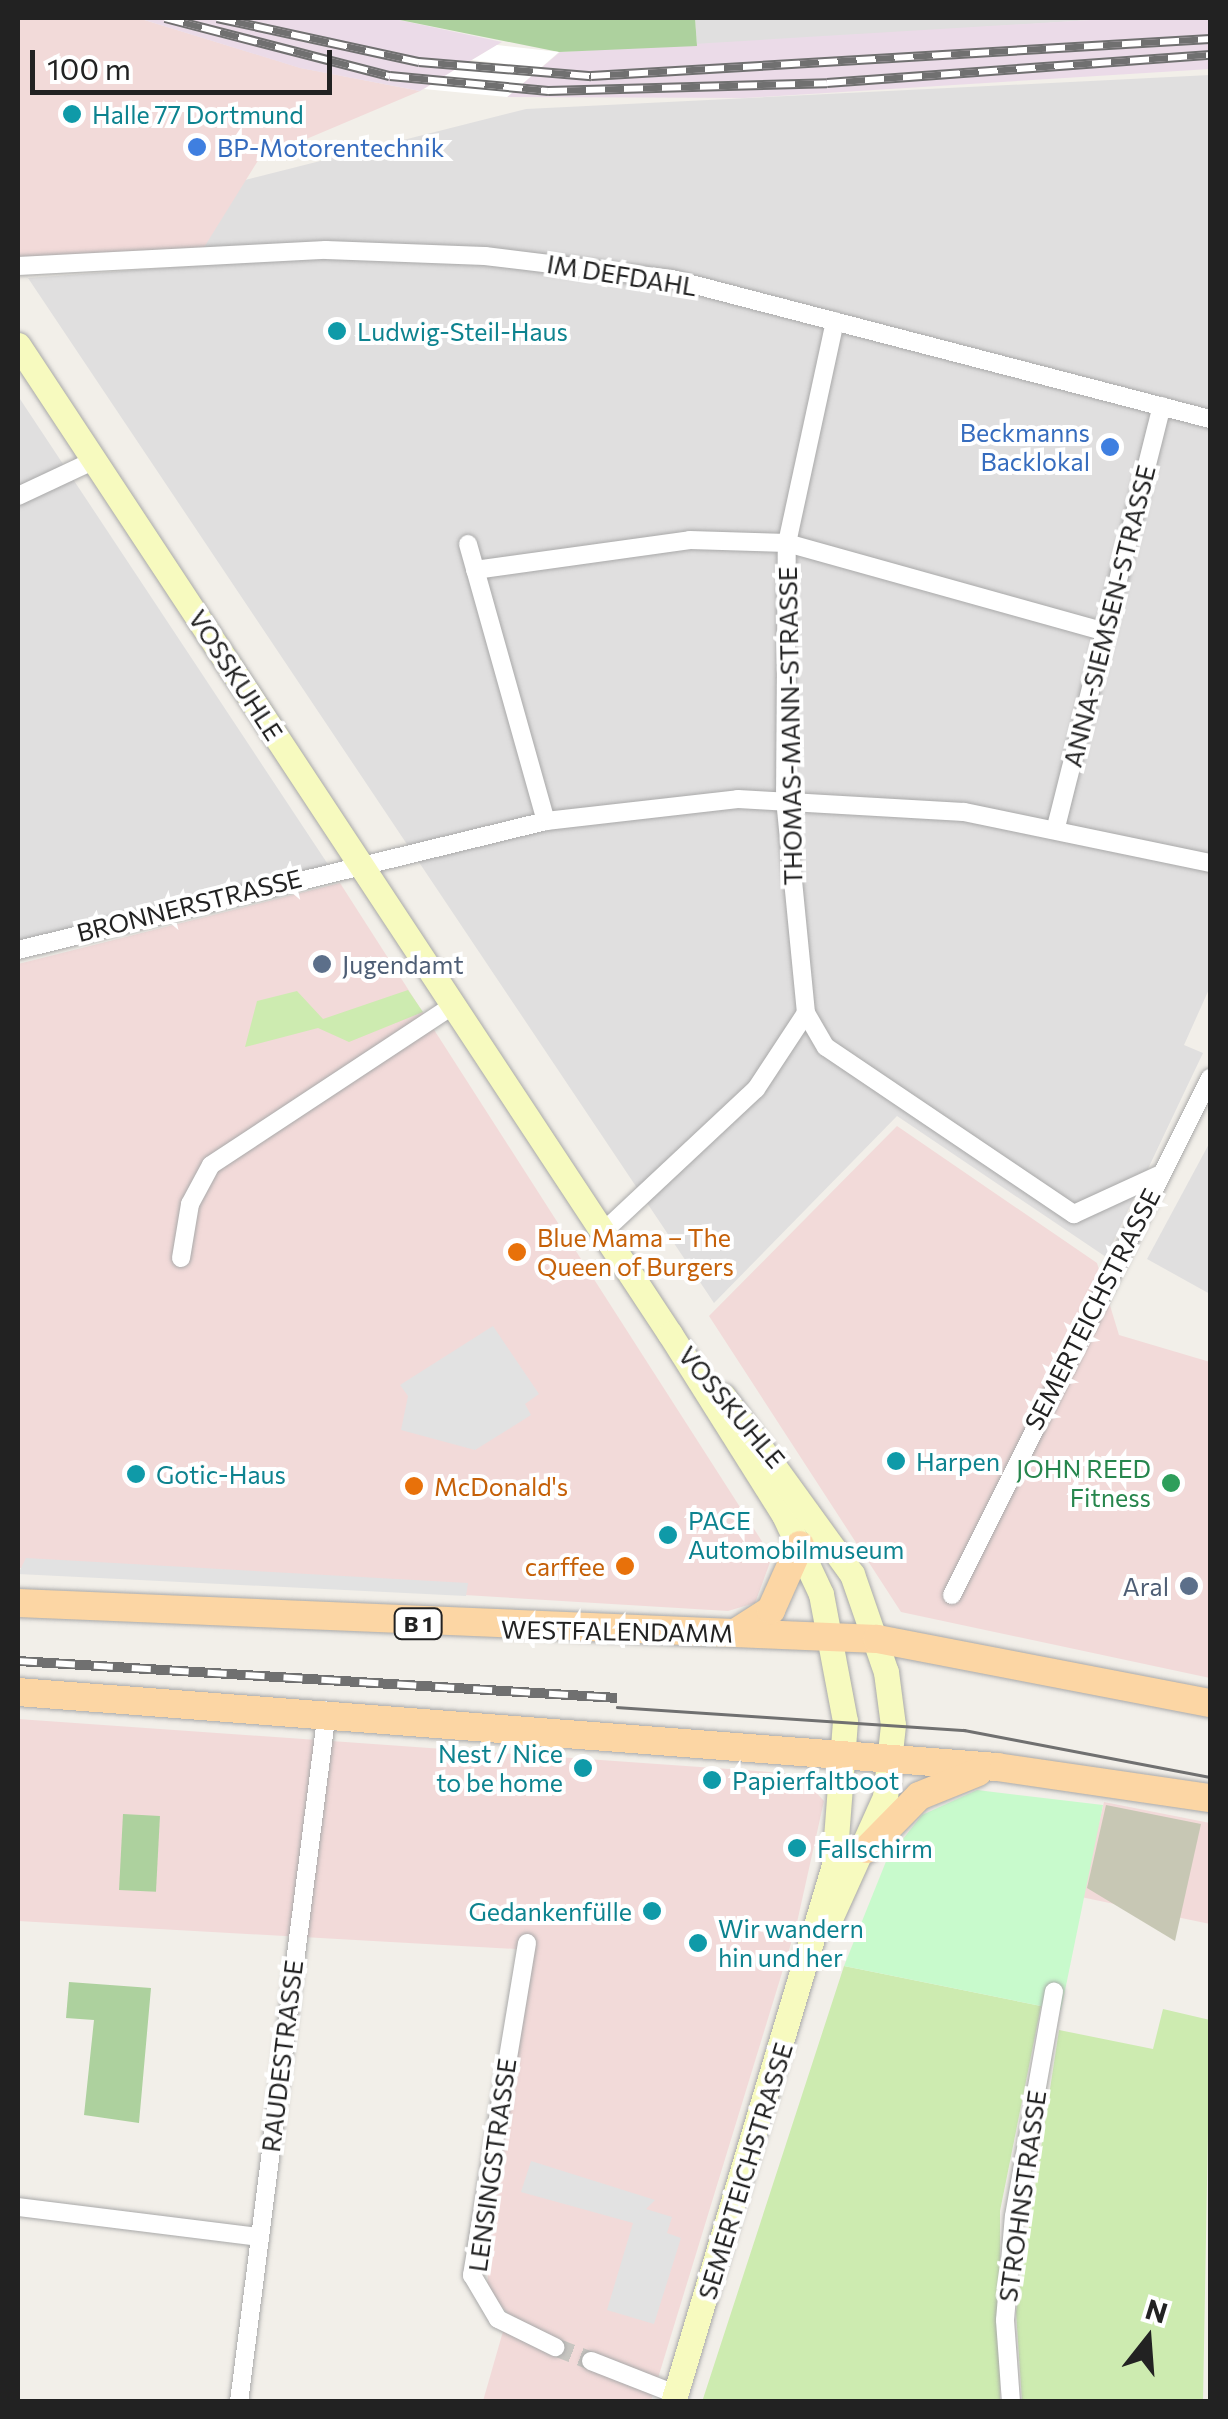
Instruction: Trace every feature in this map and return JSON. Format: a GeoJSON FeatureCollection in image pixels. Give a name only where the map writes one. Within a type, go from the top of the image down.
{"type":"FeatureCollection","features":[{"type":"Feature","properties":{"kind":"main road"},"geometry":{"type":"LineString","coordinates":[[735,1633],[771,1610],[800,1546]]}},
{"type":"Feature","properties":{"kind":"main road","name":"WESTFALENDAMM"},"geometry":{"type":"LineString","coordinates":[[18,1603],[878,1639],[1210,1703]]}},
{"type":"Feature","properties":{"kind":"main road"},"geometry":{"type":"LineString","coordinates":[[18,1692],[326,1712],[997,1767],[1210,1798]]}},
{"type":"Feature","properties":{"kind":"main road"},"geometry":{"type":"LineString","coordinates":[[867,1849],[928,1791],[997,1767]]}},
{"type":"Feature","properties":{"kind":"street","name":"IM DEFDAHL"},"geometry":{"type":"LineString","coordinates":[[18,266],[326,250],[485,256],[672,280],[1210,419]]}},
{"type":"Feature","properties":{"kind":"street","name":"THOMAS-MANN-STRASSE"},"geometry":{"type":"LineString","coordinates":[[806,1013],[785,800],[787,544],[835,321]]}},
{"type":"Feature","properties":{"kind":"street","name":"VOSSKUHLE"},"geometry":{"type":"LineString","coordinates":[[18,345],[670,1334],[800,1546],[833,1637]]}},
{"type":"Feature","properties":{"kind":"street","name":"ANNA-SIEMSEN-STRASSE"},"geometry":{"type":"LineString","coordinates":[[1056,827],[1162,406]]}},
{"type":"Feature","properties":{"kind":"street"},"geometry":{"type":"LineString","coordinates":[[18,496],[94,460]]}},
{"type":"Feature","properties":{"kind":"street"},"geometry":{"type":"LineString","coordinates":[[475,570],[690,540],[787,544],[1103,630]]}},
{"type":"Feature","properties":{"kind":"street"},"geometry":{"type":"LineString","coordinates":[[468,544],[546,821]]}},
{"type":"Feature","properties":{"kind":"street","name":"BRONNERSTRASSE"},"geometry":{"type":"LineString","coordinates":[[18,950],[360,861],[546,821],[785,800],[1056,827],[1210,863]]}},
{"type":"Feature","properties":{"kind":"street"},"geometry":{"type":"LineString","coordinates":[[181,1258],[190,1204],[211,1165],[454,1005]]}},
{"type":"Feature","properties":{"kind":"street"},"geometry":{"type":"LineString","coordinates":[[602,1232],[756,1088],[806,1013],[826,1047],[1074,1214],[1161,1174]]}},
{"type":"Feature","properties":{"kind":"street","name":"SEMERTEICHSTRASSE"},"geometry":{"type":"LineString","coordinates":[[952,1594],[1210,1078]]}},
{"type":"Feature","properties":{"kind":"street","name":"VOSSKUHLE"},"geometry":{"type":"LineString","coordinates":[[670,1334],[808,1502],[878,1639]]}},
{"type":"Feature","properties":{"kind":"street","name":"SEMERTEICHSTRASSE"},"geometry":{"type":"LineString","coordinates":[[674,2398],[817,1940],[844,1756],[833,1637]]}},
{"type":"Feature","properties":{"kind":"street","name":"SEMERTEICHSTRASSE"},"geometry":{"type":"LineString","coordinates":[[817,1940],[867,1849],[890,1759],[878,1639]]}},
{"type":"Feature","properties":{"kind":"street","name":"RAUDESTRASSE"},"geometry":{"type":"LineString","coordinates":[[239,2402],[326,1712]]}},
{"type":"Feature","properties":{"kind":"street","name":"LENSINGSTRASSE"},"geometry":{"type":"LineString","coordinates":[[527,1943],[472,2275],[498,2319],[555,2347]]}},
{"type":"Feature","properties":{"kind":"street","name":"STROHNSTRASSE"},"geometry":{"type":"LineString","coordinates":[[1011,2402],[1004,2320],[1014,2216],[1054,1992]]}},
{"type":"Feature","properties":{"kind":"street"},"geometry":{"type":"LineString","coordinates":[[18,2207],[259,2237]]}},
{"type":"Feature","properties":{"kind":"street"},"geometry":{"type":"LineString","coordinates":[[591,2361],[674,2398]]}},
{"type":"Feature","properties":{"kind":"shaded area"},"geometry":{"type":"Polygon","coordinates":[[[18,18],[138,18],[301,68],[420,91],[259,159],[203,249],[18,258],[18,18]]]}},
{"type":"Feature","properties":{"kind":"shaded area"},"geometry":{"type":"Polygon","coordinates":[[[138,18],[390,18],[502,42],[420,91],[300,68],[138,18]]]}},
{"type":"Feature","properties":{"kind":"shaded area"},"geometry":{"type":"Polygon","coordinates":[[[695,18],[1122,18],[697,46],[695,18]]]}},
{"type":"Feature","properties":{"kind":"shaded area"},"geometry":{"type":"Polygon","coordinates":[[[1122,18],[1210,18],[1210,69],[745,98],[507,97],[560,52],[1122,18]]]}},
{"type":"Feature","properties":{"kind":"shaded area"},"geometry":{"type":"Polygon","coordinates":[[[1210,75],[1210,987],[1184,1045],[1203,1053],[1106,1257],[897,1116],[714,1303],[28,278],[191,266],[245,180],[526,109],[1210,75]]]}},
{"type":"Feature","properties":{"kind":"shaded area"},"geometry":{"type":"Polygon","coordinates":[[[18,396],[337,878],[18,959],[18,396]]]}},
{"type":"Feature","properties":{"kind":"shaded area"},"geometry":{"type":"Polygon","coordinates":[[[340,883],[772,1557],[755,1603],[728,1611],[18,1568],[18,964],[340,883]]]}},
{"type":"Feature","properties":{"kind":"shaded area"},"geometry":{"type":"Polygon","coordinates":[[[897,1126],[1097,1263],[1119,1335],[1210,1362],[1210,1678],[901,1612],[709,1316],[897,1126]]]}},
{"type":"Feature","properties":{"kind":"shaded area"},"geometry":{"type":"Polygon","coordinates":[[[1210,1142],[1210,1294],[1147,1259],[1210,1142]]]}},
{"type":"Feature","properties":{"kind":"shaded area"},"geometry":{"type":"Polygon","coordinates":[[[493,1326],[539,1394],[525,1404],[531,1415],[475,1450],[401,1430],[408,1396],[400,1385],[493,1326]]]}},
{"type":"Feature","properties":{"kind":"shaded area"},"geometry":{"type":"Polygon","coordinates":[[[26,1558],[468,1583],[466,1596],[18,1574],[26,1558]]]}},
{"type":"Feature","properties":{"kind":"shaded area"},"geometry":{"type":"Polygon","coordinates":[[[18,1719],[799,1774],[824,1801],[796,1927],[651,2401],[483,2401],[508,2314],[487,2288],[492,2206],[533,1950],[18,1921],[18,1719]]]}},
{"type":"Feature","properties":{"kind":"shaded area"},"geometry":{"type":"Polygon","coordinates":[[[1104,1802],[1210,1823],[1210,1924],[1081,1897],[1104,1802]]]}},
{"type":"Feature","properties":{"kind":"shaded area"},"geometry":{"type":"Polygon","coordinates":[[[1106,1805],[1201,1824],[1175,1941],[1087,1888],[1106,1805]]]}},
{"type":"Feature","properties":{"kind":"shaded area"},"geometry":{"type":"Polygon","coordinates":[[[531,2161],[655,2200],[646,2209],[672,2217],[667,2233],[681,2238],[654,2324],[607,2310],[633,2223],[521,2192],[531,2161]]]}},
{"type":"Feature","properties":{"kind":"green space"},"geometry":{"type":"Polygon","coordinates":[[[390,18],[695,18],[697,46],[559,52],[390,18]]]}},
{"type":"Feature","properties":{"kind":"green space"},"geometry":{"type":"Polygon","coordinates":[[[408,990],[423,1012],[349,1042],[318,1028],[245,1047],[257,1001],[297,991],[323,1019],[408,990]]]}},
{"type":"Feature","properties":{"kind":"green space"},"geometry":{"type":"Polygon","coordinates":[[[977,1790],[1103,1805],[1061,2010],[844,1966],[887,1859],[922,1815],[977,1790]]]}},
{"type":"Feature","properties":{"kind":"green space"},"geometry":{"type":"Polygon","coordinates":[[[123,1814],[160,1816],[156,1892],[119,1890],[123,1814]]]}},
{"type":"Feature","properties":{"kind":"green space"},"geometry":{"type":"Polygon","coordinates":[[[844,1966],[1041,2006],[1000,2211],[1000,2401],[702,2402],[844,1966]]]}},
{"type":"Feature","properties":{"kind":"green space"},"geometry":{"type":"Polygon","coordinates":[[[69,1982],[151,1988],[139,2123],[84,2115],[94,2020],[66,2018],[69,1982]]]}},
{"type":"Feature","properties":{"kind":"green space"},"geometry":{"type":"Polygon","coordinates":[[[1163,2009],[1210,2020],[1203,2401],[1022,2401],[1016,2312],[1059,2030],[1153,2049],[1163,2009]]]}},
{"type":"Feature","properties":{"kind":"pier"},"geometry":{"type":"Polygon","coordinates":[[[497,45],[559,52],[507,97],[424,89],[467,62],[522,66],[472,60],[497,45]]]}},
{"type":"Feature","properties":{"kind":"tunnel"},"geometry":{"type":"LineString","coordinates":[[555,2347],[591,2361]]}},
{"type":"Feature","properties":{"kind":"tram line"},"geometry":{"type":"LineString","coordinates":[[617,1707],[964,1730],[1210,1777]]}},
{"type":"Feature","properties":{"kind":"railway"},"geometry":{"type":"LineString","coordinates":[[165,18],[390,76],[548,91],[827,83],[1210,55]]}},
{"type":"Feature","properties":{"kind":"railway"},"geometry":{"type":"LineString","coordinates":[[217,18],[419,62],[591,76],[1210,39]]}},
{"type":"Feature","properties":{"kind":"railway"},"geometry":{"type":"LineString","coordinates":[[18,1661],[617,1698]]}},
{"type":"Feature","properties":{"kind":"place","name":"Halle 77 Dortmund"},"geometry":{"type":"Point","coordinates":[72,114]}},
{"type":"Feature","properties":{"kind":"place","name":"BP-Motorentechnik"},"geometry":{"type":"Point","coordinates":[197,147]}},
{"type":"Feature","properties":{"kind":"place","name":"Ludwig-Steil-Haus"},"geometry":{"type":"Point","coordinates":[337,331]}},
{"type":"Feature","properties":{"kind":"place","name":"Beckmanns Backlokal"},"geometry":{"type":"Point","coordinates":[1110,447]}},
{"type":"Feature","properties":{"kind":"place","name":"Jugendamt"},"geometry":{"type":"Point","coordinates":[322,964]}},
{"type":"Feature","properties":{"kind":"place","name":"Blue Mama – The Queen of Burgers"},"geometry":{"type":"Point","coordinates":[517,1252]}},
{"type":"Feature","properties":{"kind":"place","name":"Harpen"},"geometry":{"type":"Point","coordinates":[896,1461]}},
{"type":"Feature","properties":{"kind":"place","name":"Gotic-Haus"},"geometry":{"type":"Point","coordinates":[136,1474]}},
{"type":"Feature","properties":{"kind":"place","name":"JOHN REED Fitness"},"geometry":{"type":"Point","coordinates":[1171,1483]}},
{"type":"Feature","properties":{"kind":"place","name":"McDonald's"},"geometry":{"type":"Point","coordinates":[414,1486]}},
{"type":"Feature","properties":{"kind":"place","name":"PACE Automobilmuseum"},"geometry":{"type":"Point","coordinates":[668,1535]}},
{"type":"Feature","properties":{"kind":"place","name":"carffee"},"geometry":{"type":"Point","coordinates":[625,1566]}},
{"type":"Feature","properties":{"kind":"place","name":"Aral"},"geometry":{"type":"Point","coordinates":[1189,1586]}},
{"type":"Feature","properties":{"kind":"place","name":"Nest / Nice to be home"},"geometry":{"type":"Point","coordinates":[583,1768]}},
{"type":"Feature","properties":{"kind":"place","name":"Papierfaltboot"},"geometry":{"type":"Point","coordinates":[712,1780]}},
{"type":"Feature","properties":{"kind":"place","name":"Fallschirm"},"geometry":{"type":"Point","coordinates":[797,1848]}},
{"type":"Feature","properties":{"kind":"place","name":"Gedankenfülle"},"geometry":{"type":"Point","coordinates":[652,1911]}},
{"type":"Feature","properties":{"kind":"place","name":"Wir wandern hin und her"},"geometry":{"type":"Point","coordinates":[698,1943]}}]}
